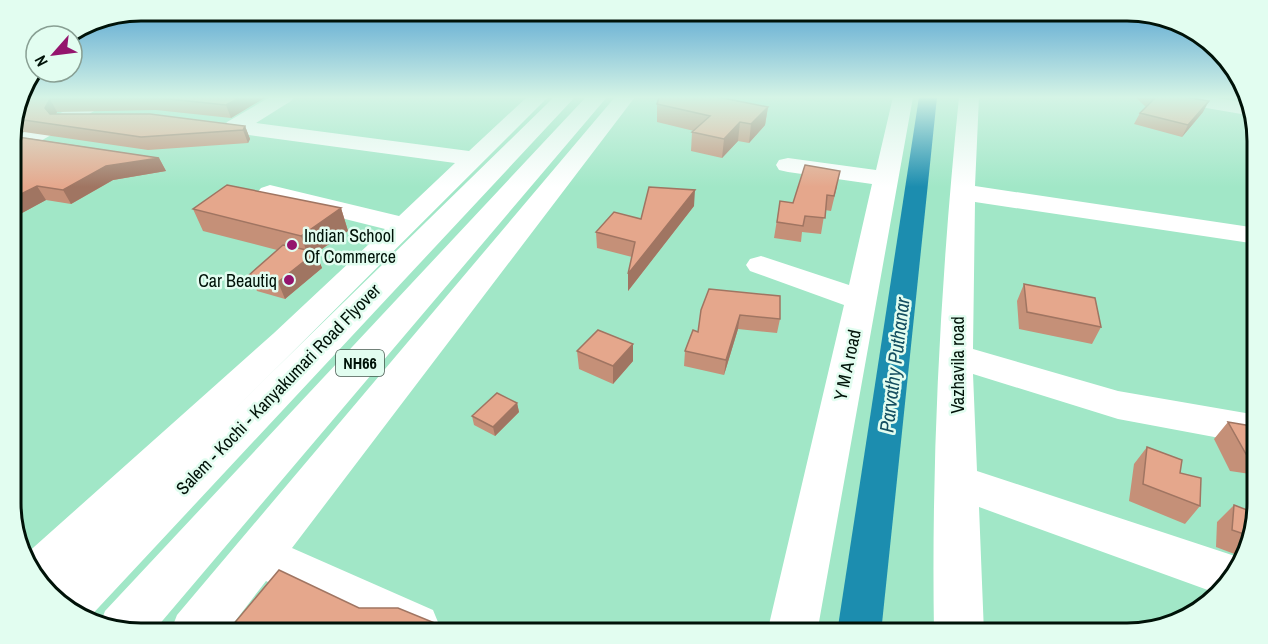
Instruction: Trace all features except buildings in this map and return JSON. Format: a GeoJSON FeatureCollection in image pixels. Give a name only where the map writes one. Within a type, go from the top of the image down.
{"type":"FeatureCollection","features":[{"type":"Feature","properties":{"kind":"main road"},"geometry":{"type":"LineString","coordinates":[[21,142],[49,127]]}},
{"type":"Feature","properties":{"kind":"main road"},"geometry":{"type":"LineString","coordinates":[[235,127],[475,159]]}},
{"type":"Feature","properties":{"kind":"main road"},"geometry":{"type":"LineString","coordinates":[[42,571],[507,127]]}},
{"type":"Feature","properties":{"kind":"main road","name":"Salem - Kochi - Kanyakumari Road Flyover"},"geometry":{"type":"LineString","coordinates":[[72,601],[536,127]]}},
{"type":"Feature","properties":{"kind":"main road","name":"NH66"},"geometry":{"type":"LineString","coordinates":[[129,622],[570,127]]}},
{"type":"Feature","properties":{"kind":"main road"},"geometry":{"type":"LineString","coordinates":[[203,623],[601,127]]}},
{"type":"Feature","properties":{"kind":"main road","name":"Y M A road"},"geometry":{"type":"LineString","coordinates":[[794,623],[897,127]]}},
{"type":"Feature","properties":{"kind":"main road","name":"Vazhavila road"},"geometry":{"type":"LineString","coordinates":[[958,623],[955,356],[967,127]]}},
{"type":"Feature","properties":{"kind":"main road"},"geometry":{"type":"LineString","coordinates":[[21,144],[58,146]]}},
{"type":"Feature","properties":{"kind":"main road"},"geometry":{"type":"LineString","coordinates":[[789,165],[886,179]]}},
{"type":"Feature","properties":{"kind":"main road"},"geometry":{"type":"LineString","coordinates":[[962,192],[1247,235]]}},
{"type":"Feature","properties":{"kind":"main road"},"geometry":{"type":"LineString","coordinates":[[270,193],[405,226]]}},
{"type":"Feature","properties":{"kind":"main road"},"geometry":{"type":"LineString","coordinates":[[761,265],[861,300]]}},
{"type":"Feature","properties":{"kind":"main road"},"geometry":{"type":"LineString","coordinates":[[955,356],[1118,405],[1247,428]]}},
{"type":"Feature","properties":{"kind":"main road"},"geometry":{"type":"LineString","coordinates":[[957,481],[1223,574]]}},
{"type":"Feature","properties":{"kind":"main road"},"geometry":{"type":"LineString","coordinates":[[258,555],[406,623]]}},
{"type":"Feature","properties":{"kind":"waterway","name":"Parvathy Puthanar"},"geometry":{"type":"LineString","coordinates":[[860,623],[924,127]]}},
{"type":"Feature","properties":{"kind":"place","name":"Indian School Of Commerce"},"geometry":{"type":"Point","coordinates":[292,245]}},
{"type":"Feature","properties":{"kind":"place","name":"Car Beautiq"},"geometry":{"type":"Point","coordinates":[289,280]}}]}
